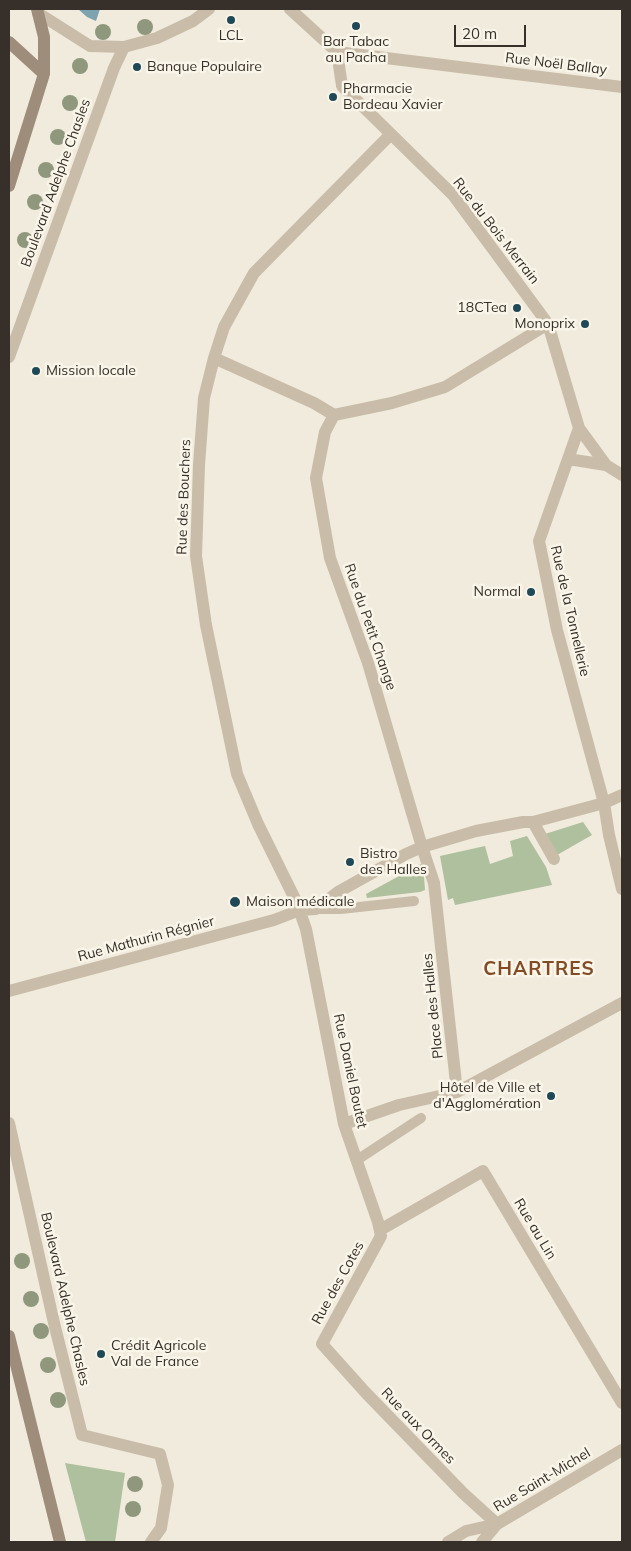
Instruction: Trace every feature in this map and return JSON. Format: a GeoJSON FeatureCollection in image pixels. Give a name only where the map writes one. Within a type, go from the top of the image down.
{"type":"FeatureCollection","features":[{"type":"Feature","properties":{"kind":"main road"},"geometry":{"type":"LineString","coordinates":[[9,186],[44,74],[44,37],[38,11]]}},
{"type":"Feature","properties":{"kind":"main road"},"geometry":{"type":"LineString","coordinates":[[9,42],[44,74]]}},
{"type":"Feature","properties":{"kind":"main road"},"geometry":{"type":"LineString","coordinates":[[9,1336],[60,1542]]}},
{"type":"Feature","properties":{"kind":"street"},"geometry":{"type":"LineString","coordinates":[[38,11],[90,46],[124,47],[157,38],[193,21],[208,9]]}},
{"type":"Feature","properties":{"kind":"street"},"geometry":{"type":"LineString","coordinates":[[290,9],[336,52]]}},
{"type":"Feature","properties":{"kind":"street","name":"Boulevard Adelphe Chasles"},"geometry":{"type":"LineString","coordinates":[[9,358],[114,68],[124,47]]}},
{"type":"Feature","properties":{"kind":"street","name":"Rue Noël Ballay"},"geometry":{"type":"LineString","coordinates":[[336,52],[622,88]]}},
{"type":"Feature","properties":{"kind":"street","name":"Rue du Bois Merrain"},"geometry":{"type":"LineString","coordinates":[[336,52],[342,86],[453,195],[548,324],[579,428],[606,465]]}},
{"type":"Feature","properties":{"kind":"street","name":"Rue des Bouchers"},"geometry":{"type":"LineString","coordinates":[[300,910],[258,824],[237,774],[206,625],[196,556],[198,465],[204,398],[224,327],[254,274],[391,134]]}},
{"type":"Feature","properties":{"kind":"street"},"geometry":{"type":"LineString","coordinates":[[214,358],[314,403],[334,415],[392,403],[445,387],[548,324]]}},
{"type":"Feature","properties":{"kind":"street","name":"Rue du Petit Change"},"geometry":{"type":"LineString","coordinates":[[334,415],[325,432],[316,478],[330,558],[368,663],[422,847]]}},
{"type":"Feature","properties":{"kind":"street","name":"Rue de la Tonnellerie"},"geometry":{"type":"LineString","coordinates":[[579,428],[539,542],[557,630],[604,803]]}},
{"type":"Feature","properties":{"kind":"street"},"geometry":{"type":"LineString","coordinates":[[568,459],[606,465],[622,475]]}},
{"type":"Feature","properties":{"kind":"street"},"geometry":{"type":"LineString","coordinates":[[316,909],[338,892],[422,847],[476,831],[523,822],[533,822],[604,803],[622,795]]}},
{"type":"Feature","properties":{"kind":"street"},"geometry":{"type":"LineString","coordinates":[[604,803],[608,835],[622,889]]}},
{"type":"Feature","properties":{"kind":"street"},"geometry":{"type":"LineString","coordinates":[[533,822],[554,859]]}},
{"type":"Feature","properties":{"kind":"street","name":"Place des Halles"},"geometry":{"type":"LineString","coordinates":[[422,847],[434,883],[457,1092]]}},
{"type":"Feature","properties":{"kind":"street","name":"Rue Mathurin Régnier"},"geometry":{"type":"LineString","coordinates":[[9,990],[274,920],[300,910],[316,909]]}},
{"type":"Feature","properties":{"kind":"street","name":"Rue Daniel Boutet"},"geometry":{"type":"LineString","coordinates":[[300,910],[306,929],[344,1124],[381,1233]]}},
{"type":"Feature","properties":{"kind":"street"},"geometry":{"type":"LineString","coordinates":[[344,1124],[399,1105],[457,1092],[622,1003]]}},
{"type":"Feature","properties":{"kind":"street","name":"Boulevard Adelphe Chasles"},"geometry":{"type":"LineString","coordinates":[[9,1123],[54,1323],[82,1435],[160,1454],[168,1485],[161,1528],[152,1542]]}},
{"type":"Feature","properties":{"kind":"street","name":"Rue au Lin"},"geometry":{"type":"LineString","coordinates":[[381,1233],[483,1171],[622,1403]]}},
{"type":"Feature","properties":{"kind":"street","name":"Rue des Cotes"},"geometry":{"type":"LineString","coordinates":[[322,1344],[381,1233]]}},
{"type":"Feature","properties":{"kind":"street","name":"Rue aux Ormes"},"geometry":{"type":"LineString","coordinates":[[322,1344],[366,1393],[463,1493],[497,1524]]}},
{"type":"Feature","properties":{"kind":"street","name":"Rue Saint-Michel"},"geometry":{"type":"LineString","coordinates":[[448,1542],[466,1531],[497,1524],[622,1450]]}},
{"type":"Feature","properties":{"kind":"street"},"geometry":{"type":"LineString","coordinates":[[482,1542],[497,1524]]}},
{"type":"Feature","properties":{"kind":"lane"},"geometry":{"type":"LineString","coordinates":[[316,909],[341,909],[414,901]]}},
{"type":"Feature","properties":{"kind":"lane"},"geometry":{"type":"LineString","coordinates":[[356,1160],[421,1118]]}},
{"type":"Feature","properties":{"kind":"green space"},"geometry":{"type":"Polygon","coordinates":[[[583,822],[592,835],[557,855],[545,834],[583,822]]]}},
{"type":"Feature","properties":{"kind":"green space"},"geometry":{"type":"Polygon","coordinates":[[[527,836],[546,867],[552,885],[455,905],[453,898],[448,900],[440,856],[485,846],[490,864],[513,856],[510,841],[527,836]]]}},
{"type":"Feature","properties":{"kind":"green space"},"geometry":{"type":"Polygon","coordinates":[[[423,863],[425,890],[367,898],[366,894],[423,863]]]}},
{"type":"Feature","properties":{"kind":"green space"},"geometry":{"type":"Polygon","coordinates":[[[65,1463],[125,1473],[115,1542],[86,1542],[65,1463]]]}},
{"type":"Feature","properties":{"kind":"water"},"geometry":{"type":"Polygon","coordinates":[[[78,9],[100,9],[96,21],[87,17],[78,9]]]}},
{"type":"Feature","properties":{"kind":"place","name":"LCL"},"geometry":{"type":"Point","coordinates":[231,20]}},
{"type":"Feature","properties":{"kind":"place","name":"Bar Tabac au Pacha"},"geometry":{"type":"Point","coordinates":[356,26]}},
{"type":"Feature","properties":{"kind":"place","name":"Banque Populaire"},"geometry":{"type":"Point","coordinates":[137,67]}},
{"type":"Feature","properties":{"kind":"place","name":"Pharmacie Bordeau Xavier"},"geometry":{"type":"Point","coordinates":[333,97]}},
{"type":"Feature","properties":{"kind":"place","name":"18CTea"},"geometry":{"type":"Point","coordinates":[517,308]}},
{"type":"Feature","properties":{"kind":"place","name":"Monoprix"},"geometry":{"type":"Point","coordinates":[585,324]}},
{"type":"Feature","properties":{"kind":"place","name":"Mission locale"},"geometry":{"type":"Point","coordinates":[36,371]}},
{"type":"Feature","properties":{"kind":"place","name":"Normal"},"geometry":{"type":"Point","coordinates":[531,592]}},
{"type":"Feature","properties":{"kind":"place","name":"Bistro des Halles"},"geometry":{"type":"Point","coordinates":[350,862]}},
{"type":"Feature","properties":{"kind":"place","name":"Maison médicale"},"geometry":{"type":"Point","coordinates":[235,902]}},
{"type":"Feature","properties":{"kind":"place","name":"Hôtel de Ville et d'Agglomération"},"geometry":{"type":"Point","coordinates":[551,1096]}},
{"type":"Feature","properties":{"kind":"place","name":"Crédit Agricole Val de France"},"geometry":{"type":"Point","coordinates":[101,1354]}},
{"type":"Feature","properties":{"kind":"district","name":"CHARTRES"},"geometry":{"type":"Point","coordinates":[539,969]}}]}
